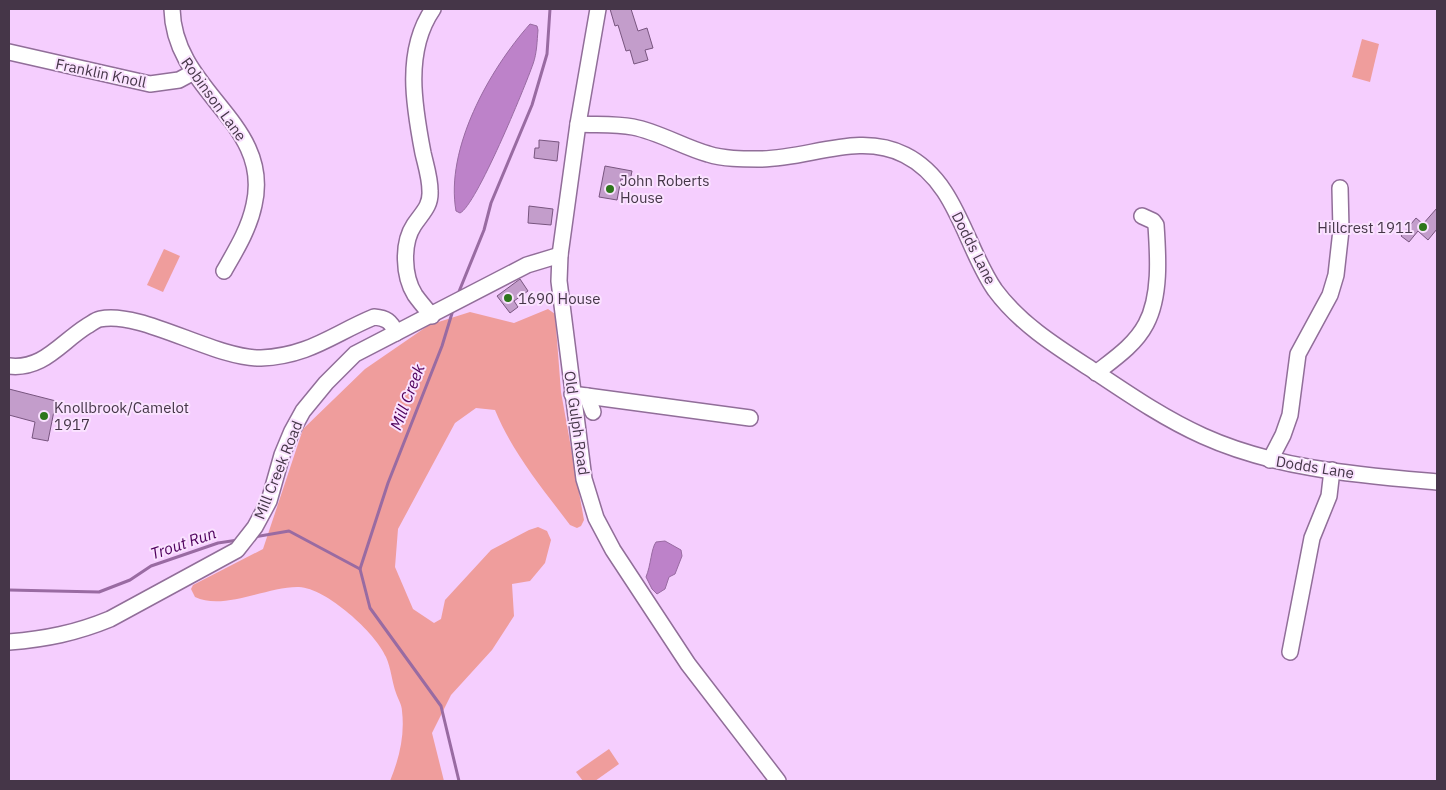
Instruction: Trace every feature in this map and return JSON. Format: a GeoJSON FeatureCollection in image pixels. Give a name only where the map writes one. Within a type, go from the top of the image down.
{"type":"FeatureCollection","features":[{"type":"Feature","properties":{"kind":"street","name":"Robinson Lane"},"geometry":{"type":"LineString","coordinates":[[172,9],[175,34],[180,51],[192,72],[240,132],[255,167],[257,187],[254,205],[244,234],[224,271]]}},
{"type":"Feature","properties":{"kind":"street"},"geometry":{"type":"LineString","coordinates":[[433,9],[421,27],[414,81],[419,133],[430,193],[426,210],[410,233],[406,261],[414,294],[438,312]]}},
{"type":"Feature","properties":{"kind":"street","name":"Old Gulph Road"},"geometry":{"type":"LineString","coordinates":[[598,9],[578,124],[560,256],[560,281],[572,394],[584,479],[596,518],[688,664],[778,781]]}},
{"type":"Feature","properties":{"kind":"street","name":"Franklin Knoll"},"geometry":{"type":"LineString","coordinates":[[9,52],[150,84],[179,80],[192,72]]}},
{"type":"Feature","properties":{"kind":"street","name":"Dodds Lane"},"geometry":{"type":"LineString","coordinates":[[578,124],[633,127],[710,155],[728,158],[761,160],[862,145],[893,149],[920,164],[942,188],[954,206],[982,270],[1008,306],[1047,340],[1176,423],[1204,436],[1270,460],[1332,470],[1436,481]]}},
{"type":"Feature","properties":{"kind":"street"},"geometry":{"type":"LineString","coordinates":[[1270,460],[1283,435],[1290,415],[1298,354],[1330,295],[1336,275],[1341,230],[1340,188]]}},
{"type":"Feature","properties":{"kind":"street"},"geometry":{"type":"LineString","coordinates":[[1096,373],[1125,351],[1137,338],[1146,325],[1152,310],[1155,286],[1156,225],[1153,221],[1142,216]]}},
{"type":"Feature","properties":{"kind":"street","name":"Mill Creek Road"},"geometry":{"type":"LineString","coordinates":[[9,642],[69,634],[110,619],[237,550],[269,501],[282,455],[292,431],[304,411],[326,383],[356,354],[527,264],[560,256]]}},
{"type":"Feature","properties":{"kind":"street"},"geometry":{"type":"LineString","coordinates":[[9,366],[29,367],[99,319],[116,318],[138,323],[212,347],[260,358],[306,350],[374,317],[385,318],[391,323],[396,333]]}},
{"type":"Feature","properties":{"kind":"street"},"geometry":{"type":"LineString","coordinates":[[572,394],[750,418]]}},
{"type":"Feature","properties":{"kind":"street"},"geometry":{"type":"LineString","coordinates":[[587,396],[593,412]]}},
{"type":"Feature","properties":{"kind":"street"},"geometry":{"type":"LineString","coordinates":[[1290,652],[1312,538],[1329,496],[1332,470]]}},
{"type":"Feature","properties":{"kind":"shaded area"},"geometry":{"type":"Polygon","coordinates":[[[530,24],[537,26],[538,30],[533,64],[488,169],[467,206],[460,213],[456,211],[454,187],[457,162],[473,112],[500,64],[530,24]]]}},
{"type":"Feature","properties":{"kind":"shaded area"},"geometry":{"type":"Polygon","coordinates":[[[1362,39],[1379,44],[1370,82],[1352,77],[1362,39]]]}},
{"type":"Feature","properties":{"kind":"shaded area"},"geometry":{"type":"Polygon","coordinates":[[[164,249],[180,256],[163,292],[147,285],[164,249]]]}},
{"type":"Feature","properties":{"kind":"shaded area"},"geometry":{"type":"Polygon","coordinates":[[[548,309],[555,314],[561,392],[584,520],[581,526],[577,528],[570,525],[519,455],[495,410],[476,408],[455,423],[398,529],[395,567],[413,609],[434,623],[441,619],[445,600],[491,550],[538,527],[547,531],[551,540],[545,563],[530,581],[512,584],[514,616],[492,650],[451,695],[432,733],[444,781],[390,781],[396,764],[403,729],[401,704],[386,657],[372,636],[349,613],[323,595],[310,589],[299,587],[219,601],[207,601],[195,597],[191,589],[193,585],[263,549],[303,429],[365,369],[429,325],[470,312],[514,323],[548,309]]]}},
{"type":"Feature","properties":{"kind":"shaded area"},"geometry":{"type":"Polygon","coordinates":[[[665,541],[681,550],[682,556],[675,574],[669,577],[665,589],[657,594],[646,577],[654,545],[656,542],[665,541]]]}},
{"type":"Feature","properties":{"kind":"shaded area"},"geometry":{"type":"Polygon","coordinates":[[[609,749],[619,764],[595,781],[583,781],[576,772],[609,749]]]}},
{"type":"Feature","properties":{"kind":"building"},"geometry":{"type":"Polygon","coordinates":[[[610,9],[631,9],[638,31],[647,28],[653,48],[645,50],[648,60],[634,64],[630,50],[626,51],[618,25],[615,26],[610,9]]]}},
{"type":"Feature","properties":{"kind":"building"},"geometry":{"type":"Polygon","coordinates":[[[539,140],[559,142],[557,161],[534,158],[535,148],[539,148],[539,140]]]}},
{"type":"Feature","properties":{"kind":"building","name":"John Roberts House"},"geometry":{"type":"Polygon","coordinates":[[[605,166],[632,171],[630,181],[621,179],[617,200],[599,197],[605,166]]]}},
{"type":"Feature","properties":{"kind":"building"},"geometry":{"type":"Polygon","coordinates":[[[529,206],[553,209],[551,225],[528,223],[529,206]]]}},
{"type":"Feature","properties":{"kind":"building","name":"Hillcrest 1911"},"geometry":{"type":"Polygon","coordinates":[[[1437,208],[1437,229],[1428,240],[1418,231],[1409,242],[1401,236],[1416,218],[1423,224],[1437,208]]]}},
{"type":"Feature","properties":{"kind":"building","name":"1690 House"},"geometry":{"type":"Polygon","coordinates":[[[520,279],[528,291],[514,301],[518,307],[510,313],[497,296],[520,279]]]}},
{"type":"Feature","properties":{"kind":"building","name":"Knollbrook/Camelot 1917"},"geometry":{"type":"Polygon","coordinates":[[[9,389],[56,401],[48,441],[32,438],[35,422],[9,415],[9,389]]]}},
{"type":"Feature","properties":{"kind":"waterway","name":"Mill Creek"},"geometry":{"type":"LineString","coordinates":[[458,294],[484,230],[491,203],[532,105],[547,54],[550,9]]}},
{"type":"Feature","properties":{"kind":"waterway","name":"Mill Creek"},"geometry":{"type":"LineString","coordinates":[[453,310],[442,346],[388,483],[360,569],[370,608],[441,706],[459,781]]}},
{"type":"Feature","properties":{"kind":"waterway","name":"Trout Run"},"geometry":{"type":"LineString","coordinates":[[254,537],[289,531],[360,569]]}},
{"type":"Feature","properties":{"kind":"waterway","name":"Trout Run"},"geometry":{"type":"LineString","coordinates":[[9,590],[99,592],[130,580],[151,566],[218,543],[238,540]]}},
{"type":"Feature","properties":{"kind":"place","name":"John Roberts House"},"geometry":{"type":"Point","coordinates":[610,189]}},
{"type":"Feature","properties":{"kind":"place","name":"Hillcrest 1911"},"geometry":{"type":"Point","coordinates":[1423,227]}},
{"type":"Feature","properties":{"kind":"place","name":"1690 House"},"geometry":{"type":"Point","coordinates":[508,298]}},
{"type":"Feature","properties":{"kind":"place","name":"Knollbrook/Camelot 1917"},"geometry":{"type":"Point","coordinates":[44,416]}}]}
